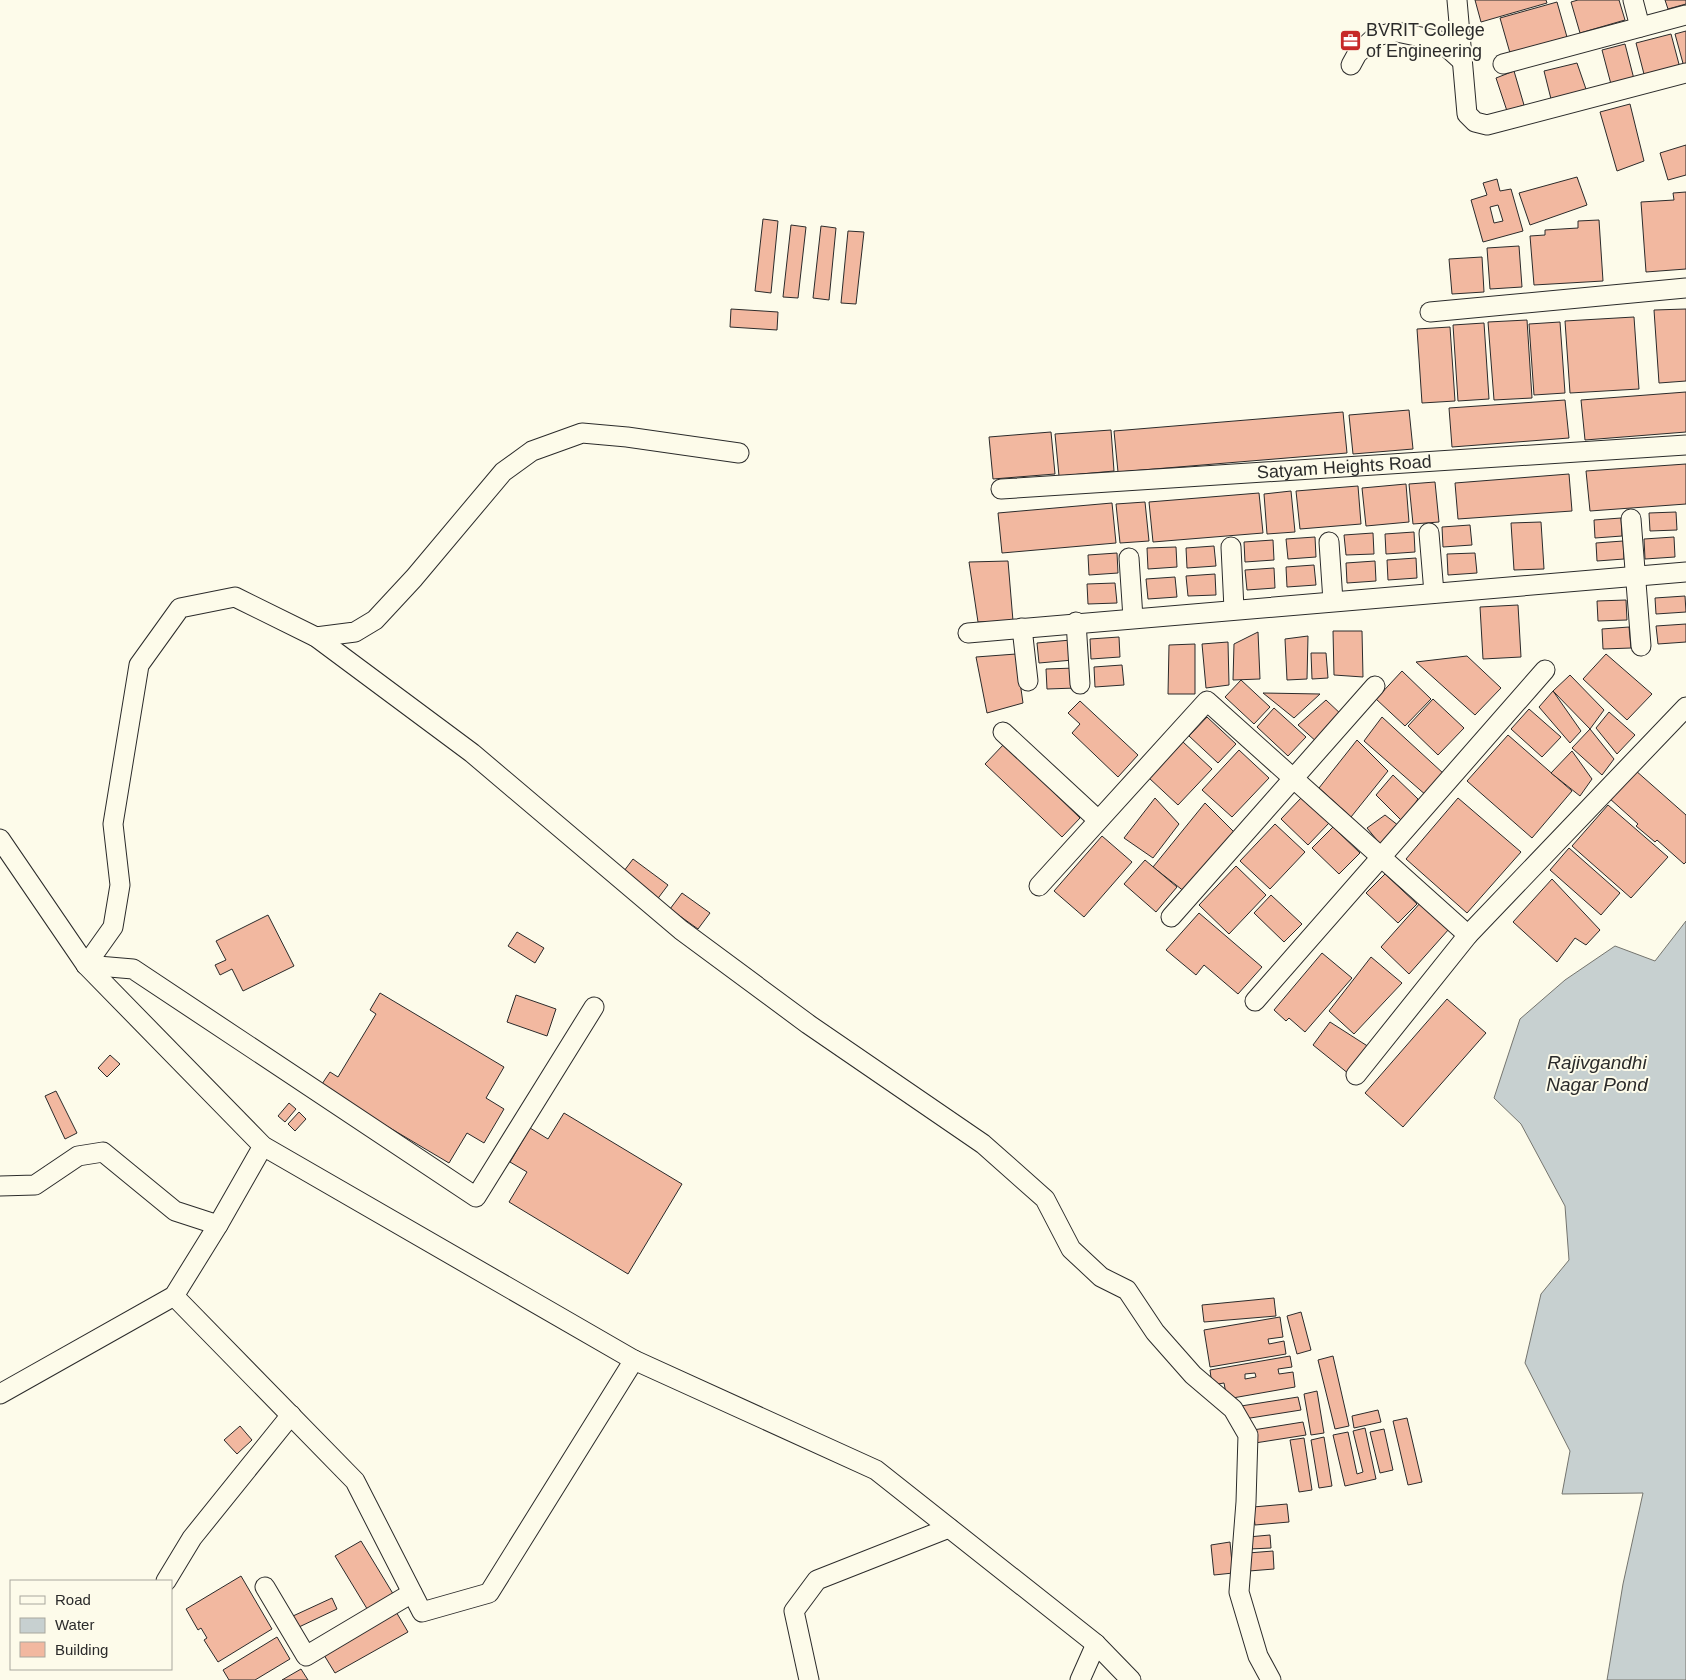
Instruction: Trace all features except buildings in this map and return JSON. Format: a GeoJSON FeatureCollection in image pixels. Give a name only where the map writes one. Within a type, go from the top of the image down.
{"type":"FeatureCollection","features":[{"type":"Feature","properties":{"kind":"street"},"geometry":{"type":"LineString","coordinates":[[1457,0],[1467,114],[1475,122],[1487,125],[1686,74]]}},
{"type":"Feature","properties":{"kind":"street"},"geometry":{"type":"LineString","coordinates":[[1633,0],[1640,27]]}},
{"type":"Feature","properties":{"kind":"street"},"geometry":{"type":"LineString","coordinates":[[1502,64],[1686,15]]}},
{"type":"Feature","properties":{"kind":"street"},"geometry":{"type":"LineString","coordinates":[[1351,65],[1358,54],[1376,36],[1397,32],[1440,40],[1462,61]]}},
{"type":"Feature","properties":{"kind":"street"},"geometry":{"type":"LineString","coordinates":[[1430,312],[1686,288]]}},
{"type":"Feature","properties":{"kind":"street"},"geometry":{"type":"LineString","coordinates":[[316,637],[355,632],[375,620],[414,578],[503,472],[532,451],[582,433],[627,436],[740,453]]}},
{"type":"Feature","properties":{"kind":"street","name":"Satyam Heights Road"},"geometry":{"type":"LineString","coordinates":[[1001,489],[1686,445]]}},
{"type":"Feature","properties":{"kind":"street"},"geometry":{"type":"LineString","coordinates":[[1631,519],[1640,646]]}},
{"type":"Feature","properties":{"kind":"street"},"geometry":{"type":"LineString","coordinates":[[1429,533],[1434,593]]}},
{"type":"Feature","properties":{"kind":"street"},"geometry":{"type":"LineString","coordinates":[[1329,542],[1333,601]]}},
{"type":"Feature","properties":{"kind":"street"},"geometry":{"type":"LineString","coordinates":[[1231,547],[1234,609]]}},
{"type":"Feature","properties":{"kind":"street"},"geometry":{"type":"LineString","coordinates":[[1129,558],[1133,618]]}},
{"type":"Feature","properties":{"kind":"street"},"geometry":{"type":"LineString","coordinates":[[968,633],[1076,622],[1686,572]]}},
{"type":"Feature","properties":{"kind":"street"},"geometry":{"type":"LineString","coordinates":[[86,965],[113,927],[120,885],[113,824],[139,665],[180,608],[235,597],[316,637],[472,753],[681,930],[808,1024],[982,1144],[1045,1199],[1071,1249],[1101,1277],[1127,1290],[1155,1332],[1193,1375],[1232,1409],[1248,1435],[1246,1502],[1239,1592],[1258,1656],[1271,1680]]}},
{"type":"Feature","properties":{"kind":"street"},"geometry":{"type":"LineString","coordinates":[[1076,622],[1080,684]]}},
{"type":"Feature","properties":{"kind":"street"},"geometry":{"type":"LineString","coordinates":[[1022,628],[1028,681]]}},
{"type":"Feature","properties":{"kind":"street"},"geometry":{"type":"LineString","coordinates":[[1255,1002],[1545,670]]}},
{"type":"Feature","properties":{"kind":"street"},"geometry":{"type":"LineString","coordinates":[[1171,917],[1375,686]]}},
{"type":"Feature","properties":{"kind":"street"},"geometry":{"type":"LineString","coordinates":[[1038,886],[1207,702],[1468,935]]}},
{"type":"Feature","properties":{"kind":"street"},"geometry":{"type":"LineString","coordinates":[[1356,1075],[1468,935],[1686,707]]}},
{"type":"Feature","properties":{"kind":"street"},"geometry":{"type":"LineString","coordinates":[[1002,732],[1098,820]]}},
{"type":"Feature","properties":{"kind":"street"},"geometry":{"type":"LineString","coordinates":[[0,839],[86,965],[263,1146],[634,1360],[876,1470],[1096,1644],[1132,1680]]}},
{"type":"Feature","properties":{"kind":"street"},"geometry":{"type":"LineString","coordinates":[[86,965],[132,969],[476,1197],[594,1007]]}},
{"type":"Feature","properties":{"kind":"street"},"geometry":{"type":"LineString","coordinates":[[0,1394],[174,1296],[218,1226],[263,1146]]}},
{"type":"Feature","properties":{"kind":"street"},"geometry":{"type":"LineString","coordinates":[[0,1186],[35,1186],[78,1156],[103,1152],[175,1212],[218,1226]]}},
{"type":"Feature","properties":{"kind":"street"},"geometry":{"type":"LineString","coordinates":[[174,1296],[355,1481],[422,1612],[489,1593],[634,1360]]}},
{"type":"Feature","properties":{"kind":"street"},"geometry":{"type":"LineString","coordinates":[[167,1580],[192,1538],[291,1415]]}},
{"type":"Feature","properties":{"kind":"street"},"geometry":{"type":"LineString","coordinates":[[809,1680],[794,1611],[817,1580],[949,1528]]}},
{"type":"Feature","properties":{"kind":"street"},"geometry":{"type":"LineString","coordinates":[[265,1587],[306,1656],[412,1593]]}},
{"type":"Feature","properties":{"kind":"street"},"geometry":{"type":"LineString","coordinates":[[1080,1680],[1096,1644]]}},
{"type":"Feature","properties":{"kind":"water","name":"Rajivgandhi Nagar Pond"},"geometry":{"type":"Polygon","coordinates":[[[1686,921],[1686,1680],[1607,1680],[1623,1584],[1643,1493],[1562,1494],[1570,1451],[1525,1363],[1541,1294],[1569,1260],[1565,1206],[1521,1124],[1494,1098],[1520,1019],[1565,980],[1615,946],[1655,961],[1686,921]]]}},
{"type":"Feature","properties":{"kind":"place","name":"BVRIT College of Engineering"},"geometry":{"type":"Point","coordinates":[1350,40]}}]}
